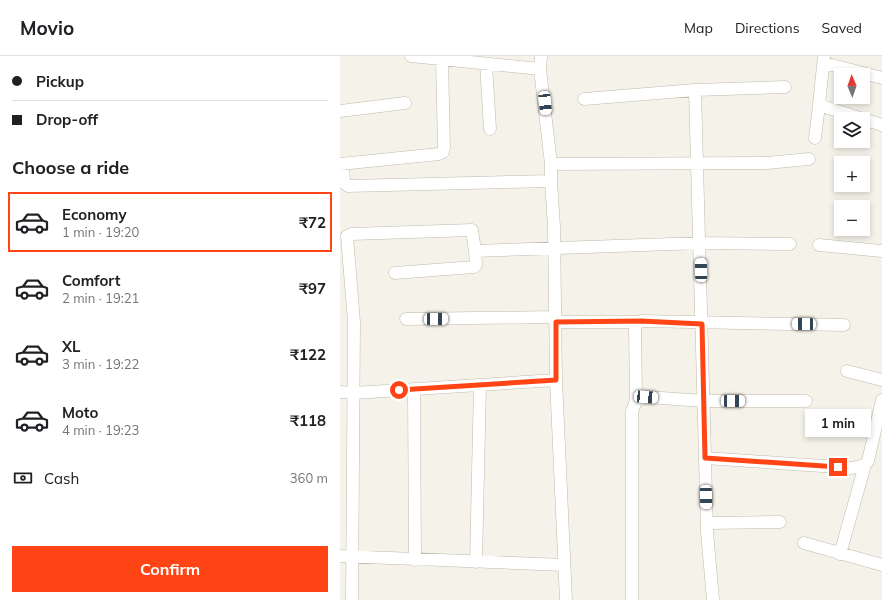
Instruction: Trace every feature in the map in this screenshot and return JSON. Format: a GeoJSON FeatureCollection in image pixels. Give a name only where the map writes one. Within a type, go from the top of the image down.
{"type":"FeatureCollection","features":[{"type":"Feature","properties":{"kind":"street"},"geometry":{"type":"LineString","coordinates":[[411,56],[540,69]]}},
{"type":"Feature","properties":{"kind":"street"},"geometry":{"type":"LineString","coordinates":[[541,56],[540,69],[551,164],[550,181],[555,249],[556,380],[566,600]]}},
{"type":"Feature","properties":{"kind":"street"},"geometry":{"type":"LineString","coordinates":[[442,59],[443,152],[439,154],[341,164],[344,183],[348,186],[550,181]]}},
{"type":"Feature","properties":{"kind":"street"},"geometry":{"type":"LineString","coordinates":[[815,138],[824,60],[882,78]]}},
{"type":"Feature","properties":{"kind":"street"},"geometry":{"type":"LineString","coordinates":[[486,64],[490,129]]}},
{"type":"Feature","properties":{"kind":"street"},"geometry":{"type":"LineString","coordinates":[[584,99],[695,90],[785,87]]}},
{"type":"Feature","properties":{"kind":"street"},"geometry":{"type":"LineString","coordinates":[[695,90],[701,243],[707,523],[713,600]]}},
{"type":"Feature","properties":{"kind":"street"},"geometry":{"type":"LineString","coordinates":[[340,111],[405,103]]}},
{"type":"Feature","properties":{"kind":"street"},"geometry":{"type":"LineString","coordinates":[[819,105],[882,124]]}},
{"type":"Feature","properties":{"kind":"street"},"geometry":{"type":"LineString","coordinates":[[551,164],[767,162],[809,160]]}},
{"type":"Feature","properties":{"kind":"street"},"geometry":{"type":"LineString","coordinates":[[352,600],[354,322],[344,237],[351,234],[472,230],[476,264],[474,267],[395,273]]}},
{"type":"Feature","properties":{"kind":"street"},"geometry":{"type":"LineString","coordinates":[[475,251],[701,243],[790,244]]}},
{"type":"Feature","properties":{"kind":"street"},"geometry":{"type":"LineString","coordinates":[[819,245],[882,252]]}},
{"type":"Feature","properties":{"kind":"street"},"geometry":{"type":"LineString","coordinates":[[406,319],[556,319],[702,324],[844,325]]}},
{"type":"Feature","properties":{"kind":"street"},"geometry":{"type":"LineString","coordinates":[[632,600],[632,411],[636,401],[634,328],[638,322]]}},
{"type":"Feature","properties":{"kind":"street"},"geometry":{"type":"LineString","coordinates":[[847,371],[882,380]]}},
{"type":"Feature","properties":{"kind":"street"},"geometry":{"type":"LineString","coordinates":[[340,392],[354,393],[414,390],[556,380]]}},
{"type":"Feature","properties":{"kind":"street"},"geometry":{"type":"LineString","coordinates":[[476,562],[480,385]]}},
{"type":"Feature","properties":{"kind":"street"},"geometry":{"type":"LineString","coordinates":[[414,390],[415,560]]}},
{"type":"Feature","properties":{"kind":"street"},"geometry":{"type":"LineString","coordinates":[[636,401],[646,397],[704,401],[806,401]]}},
{"type":"Feature","properties":{"kind":"street"},"geometry":{"type":"LineString","coordinates":[[840,554],[865,465],[868,461],[882,400]]}},
{"type":"Feature","properties":{"kind":"street"},"geometry":{"type":"LineString","coordinates":[[705,458],[852,468],[865,465]]}},
{"type":"Feature","properties":{"kind":"street"},"geometry":{"type":"LineString","coordinates":[[707,523],[780,522]]}},
{"type":"Feature","properties":{"kind":"street"},"geometry":{"type":"LineString","coordinates":[[804,543],[882,565]]}},
{"type":"Feature","properties":{"kind":"street"},"geometry":{"type":"LineString","coordinates":[[340,556],[564,565]]}},
{"type":"Feature","properties":{"kind":"route"},"geometry":{"type":"LineString","coordinates":[[399,390],[556,380],[556,322],[641,321],[702,324],[705,458],[838,467]]}}]}
